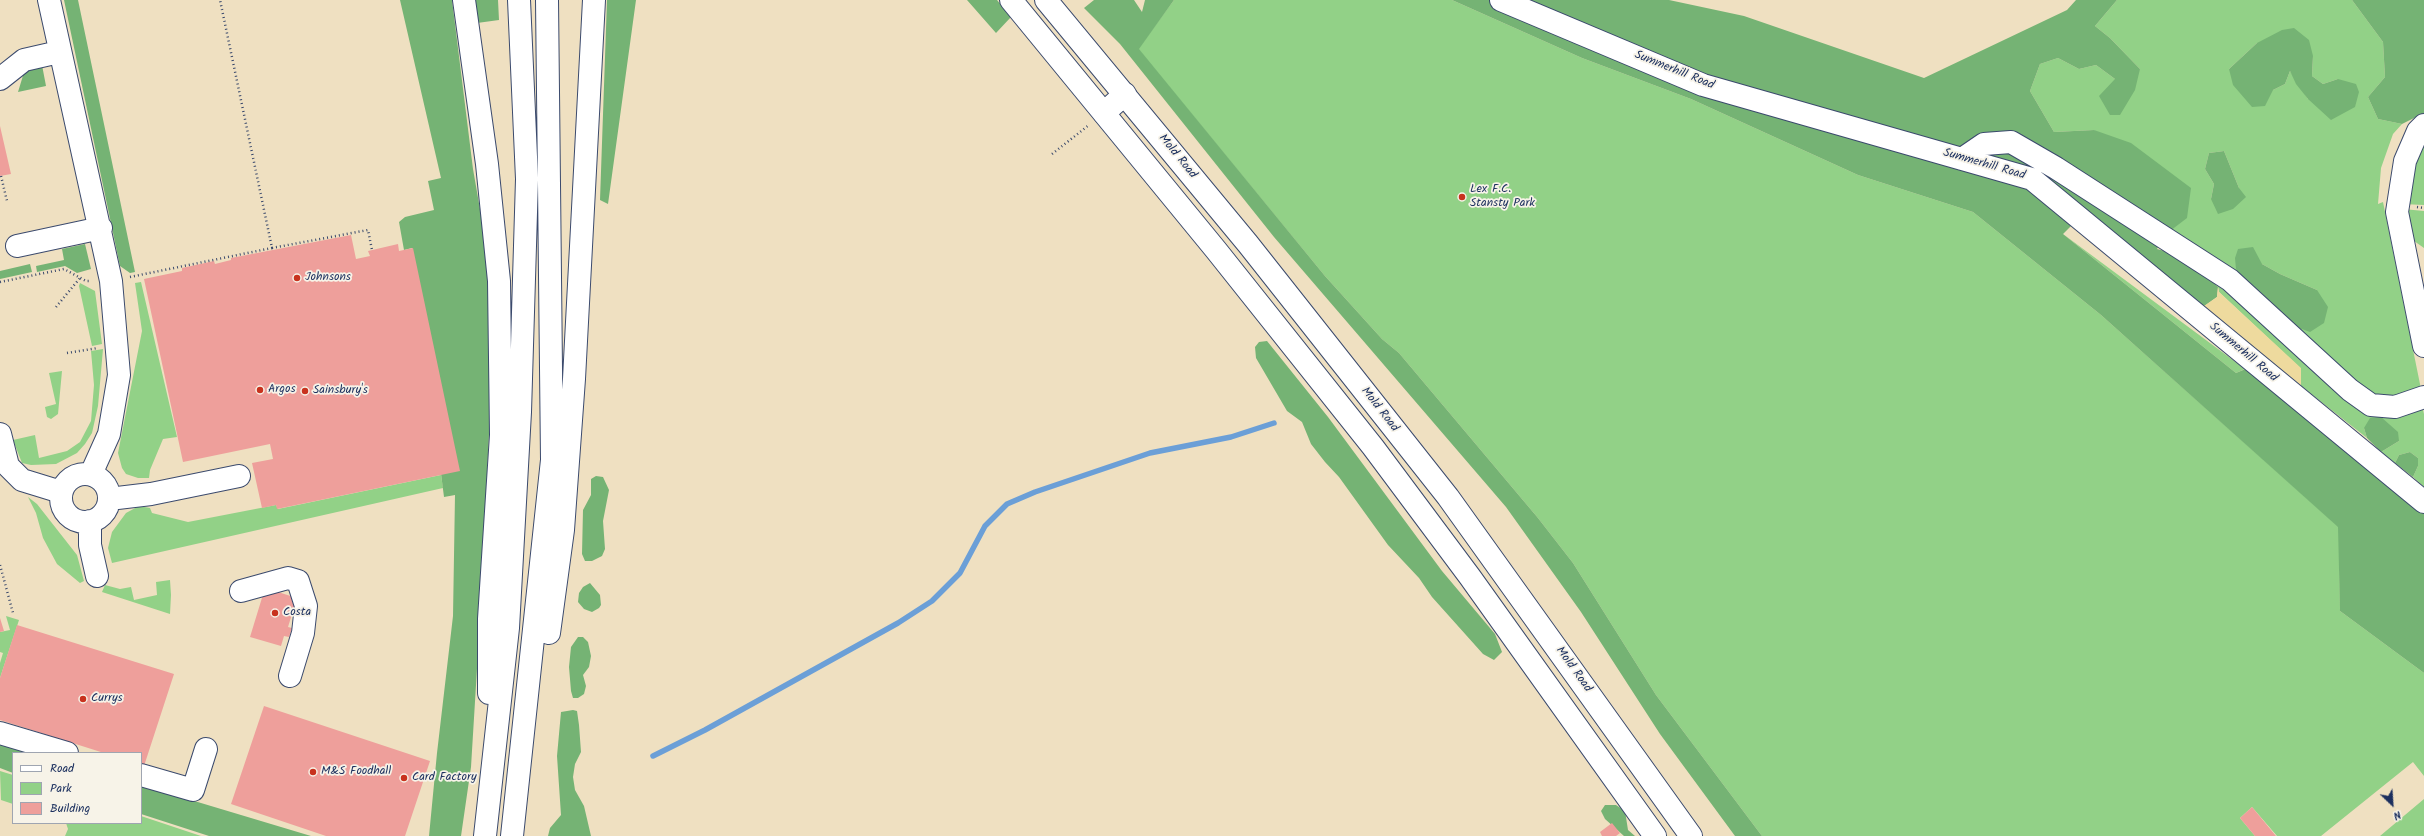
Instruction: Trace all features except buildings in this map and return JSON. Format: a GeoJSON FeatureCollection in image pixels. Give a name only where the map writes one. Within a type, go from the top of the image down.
{"type":"FeatureCollection","features":[{"type":"Feature","properties":{"kind":"main road"},"geometry":{"type":"LineString","coordinates":[[49,0],[59,52],[101,228],[111,281],[119,376],[109,434],[91,474]]}},
{"type":"Feature","properties":{"kind":"main road"},"geometry":{"type":"LineString","coordinates":[[464,0],[487,164],[499,281],[501,435],[489,620],[490,802]]}},
{"type":"Feature","properties":{"kind":"main road"},"geometry":{"type":"LineString","coordinates":[[485,836],[490,802],[508,628],[520,404],[528,179],[519,0]]}},
{"type":"Feature","properties":{"kind":"main road"},"geometry":{"type":"LineString","coordinates":[[513,834],[552,460],[547,0]]}},
{"type":"Feature","properties":{"kind":"main road"},"geometry":{"type":"LineString","coordinates":[[513,834],[545,666],[563,530],[574,379],[594,0]]}},
{"type":"Feature","properties":{"kind":"main road"},"geometry":{"type":"LineString","coordinates":[[1011,0],[1216,250],[1373,447],[1480,590],[1655,836]]}},
{"type":"Feature","properties":{"kind":"main road","name":"Mold Road"},"geometry":{"type":"LineString","coordinates":[[1046,0],[1248,244],[1448,497],[1691,836]]}},
{"type":"Feature","properties":{"kind":"main road","name":"Summerhill Road"},"geometry":{"type":"LineString","coordinates":[[1514,2],[1703,85],[2032,179],[2424,502]]}},
{"type":"Feature","properties":{"kind":"main road"},"geometry":{"type":"LineString","coordinates":[[0,79],[24,60],[59,52]]}},
{"type":"Feature","properties":{"kind":"main road"},"geometry":{"type":"LineString","coordinates":[[1104,113],[1125,94]]}},
{"type":"Feature","properties":{"kind":"main road"},"geometry":{"type":"LineString","coordinates":[[2424,125],[2418,131],[2405,160],[2396,212],[2405,256],[2420,302],[2424,346]]}},
{"type":"Feature","properties":{"kind":"main road"},"geometry":{"type":"LineString","coordinates":[[1962,159],[1984,144],[2011,142],[2056,168],[2230,280],[2350,390],[2370,405],[2395,407],[2424,398]]}},
{"type":"Feature","properties":{"kind":"main road"},"geometry":{"type":"LineString","coordinates":[[17,246],[101,228]]}},
{"type":"Feature","properties":{"kind":"main road"},"geometry":{"type":"LineString","coordinates":[[2405,256],[2424,269]]}},
{"type":"Feature","properties":{"kind":"main road"},"geometry":{"type":"LineString","coordinates":[[0,434],[2,455],[8,466],[22,480],[61,492]]}},
{"type":"Feature","properties":{"kind":"main road"},"geometry":{"type":"LineString","coordinates":[[91,474],[104,484],[109,499],[103,513],[90,521],[82,522],[68,514],[61,500],[61,492],[70,479],[76,475],[91,474]]}},
{"type":"Feature","properties":{"kind":"main road"},"geometry":{"type":"LineString","coordinates":[[109,499],[151,494],[238,476]]}},
{"type":"Feature","properties":{"kind":"main road"},"geometry":{"type":"LineString","coordinates":[[90,521],[90,545],[97,576]]}},
{"type":"Feature","properties":{"kind":"main road"},"geometry":{"type":"LineString","coordinates":[[241,591],[288,578],[298,581],[306,606],[303,633],[290,676]]}},
{"type":"Feature","properties":{"kind":"main road"},"geometry":{"type":"LineString","coordinates":[[0,733],[64,752]]}},
{"type":"Feature","properties":{"kind":"main road"},"geometry":{"type":"LineString","coordinates":[[142,775],[193,790],[206,749]]}},
{"type":"Feature","properties":{"kind":"path"},"geometry":{"type":"LineString","coordinates":[[220,0],[272,248]]}},
{"type":"Feature","properties":{"kind":"path"},"geometry":{"type":"LineString","coordinates":[[1052,154],[1104,113]]}},
{"type":"Feature","properties":{"kind":"path"},"geometry":{"type":"LineString","coordinates":[[1,176],[7,201]]}},
{"type":"Feature","properties":{"kind":"path"},"geometry":{"type":"LineString","coordinates":[[0,282],[64,269],[86,281],[111,281],[368,230],[372,250]]}},
{"type":"Feature","properties":{"kind":"path"},"geometry":{"type":"LineString","coordinates":[[56,307],[80,278]]}},
{"type":"Feature","properties":{"kind":"path"},"geometry":{"type":"LineString","coordinates":[[67,354],[116,345]]}},
{"type":"Feature","properties":{"kind":"path"},"geometry":{"type":"LineString","coordinates":[[0,565],[13,613]]}},
{"type":"Feature","properties":{"kind":"green space"},"geometry":{"type":"Polygon","coordinates":[[[64,0],[78,0],[135,272],[130,273],[120,266],[64,0]]]}},
{"type":"Feature","properties":{"kind":"green space"},"geometry":{"type":"Polygon","coordinates":[[[400,0],[452,0],[473,169],[493,284],[492,374],[479,636],[471,767],[461,836],[429,836],[453,616],[455,495],[444,497],[412,248],[404,250],[399,222],[405,217],[434,210],[428,181],[441,178],[400,0]]]}},
{"type":"Feature","properties":{"kind":"green space"},"geometry":{"type":"Polygon","coordinates":[[[474,0],[498,0],[499,20],[477,23],[474,0]]]}},
{"type":"Feature","properties":{"kind":"green space"},"geometry":{"type":"Polygon","coordinates":[[[607,0],[636,0],[608,204],[600,200],[607,0]]]}},
{"type":"Feature","properties":{"kind":"green space"},"geometry":{"type":"Polygon","coordinates":[[[967,0],[997,0],[1011,17],[996,33],[967,0]]]}},
{"type":"Feature","properties":{"kind":"green space"},"geometry":{"type":"Polygon","coordinates":[[[1094,0],[1134,0],[1142,12],[1145,0],[1174,0],[1139,49],[1325,276],[1382,339],[1399,353],[1538,518],[1573,563],[1656,695],[1762,836],[1735,836],[1660,734],[1581,612],[1506,507],[1274,237],[1120,44],[1084,8],[1094,0]]]}},
{"type":"Feature","properties":{"kind":"green space"},"geometry":{"type":"Polygon","coordinates":[[[1174,0],[1452,0],[1582,58],[1691,99],[1858,175],[1973,212],[2101,315],[2339,527],[2340,611],[2424,673],[2424,776],[2413,762],[2321,836],[2277,836],[2252,807],[2240,818],[2255,836],[1762,836],[1656,695],[1573,563],[1538,518],[1399,353],[1382,339],[1325,276],[1138,49],[1174,0]]]}},
{"type":"Feature","properties":{"kind":"green space"},"geometry":{"type":"Polygon","coordinates":[[[1452,0],[1669,0],[1744,16],[1924,78],[2067,10],[2076,0],[2117,0],[2095,26],[2110,38],[2140,69],[2135,90],[2120,115],[2110,115],[2099,96],[2115,79],[2096,65],[2079,69],[2058,58],[2040,64],[2030,91],[2054,132],[2094,130],[2131,143],[2191,188],[2187,218],[2166,234],[2157,249],[2188,257],[2218,287],[2217,297],[2203,307],[2074,223],[2063,234],[2236,373],[2262,362],[2424,495],[2424,673],[2340,611],[2338,527],[2101,315],[1973,212],[1858,175],[1691,99],[1582,58],[1452,0]]]}},
{"type":"Feature","properties":{"kind":"green space"},"geometry":{"type":"Polygon","coordinates":[[[2117,0],[2352,0],[2383,42],[2385,77],[2368,97],[2378,119],[2402,124],[2393,134],[2381,168],[2378,204],[2383,202],[2421,389],[2406,397],[2372,400],[2286,325],[2317,290],[2280,274],[2262,264],[2248,286],[2167,233],[2094,130],[2054,132],[2030,91],[2040,64],[2058,58],[2079,69],[2096,65],[2115,79],[2140,69],[2110,38],[2095,26],[2117,0]],[[2257,43],[2229,69],[2273,90],[2285,84],[2290,71],[2308,99],[2338,79],[2323,84],[2312,76],[2313,56],[2257,43]],[[2224,151],[2209,153],[2205,169],[2214,184],[2211,199],[2239,188],[2224,151]]]}},
{"type":"Feature","properties":{"kind":"green space"},"geometry":{"type":"Polygon","coordinates":[[[2352,0],[2424,0],[2424,113],[2402,124],[2378,119],[2368,97],[2385,77],[2383,42],[2352,0]]]}},
{"type":"Feature","properties":{"kind":"green space"},"geometry":{"type":"Polygon","coordinates":[[[2294,28],[2309,40],[2313,56],[2312,76],[2323,84],[2338,79],[2356,84],[2359,92],[2355,107],[2331,120],[2308,99],[2296,84],[2290,71],[2285,84],[2273,90],[2265,106],[2252,107],[2233,85],[2229,69],[2257,43],[2282,30],[2294,28]]]}},
{"type":"Feature","properties":{"kind":"green space"},"geometry":{"type":"Polygon","coordinates":[[[42,65],[46,86],[18,92],[25,69],[42,65]]]}},
{"type":"Feature","properties":{"kind":"green space"},"geometry":{"type":"Polygon","coordinates":[[[2424,129],[2424,205],[2402,204],[2424,129]]]}},
{"type":"Feature","properties":{"kind":"green space"},"geometry":{"type":"Polygon","coordinates":[[[2224,151],[2239,188],[2246,197],[2233,209],[2218,214],[2211,199],[2214,184],[2205,169],[2209,153],[2224,151]]]}},
{"type":"Feature","properties":{"kind":"green space"},"geometry":{"type":"Polygon","coordinates":[[[2403,209],[2424,211],[2424,248],[2407,236],[2403,209]]]}},
{"type":"Feature","properties":{"kind":"green space"},"geometry":{"type":"Polygon","coordinates":[[[2063,234],[2245,369],[2236,373],[2063,234]]]}},
{"type":"Feature","properties":{"kind":"green space"},"geometry":{"type":"Polygon","coordinates":[[[85,244],[91,269],[77,273],[65,266],[37,272],[36,266],[64,260],[62,249],[85,244]]]}},
{"type":"Feature","properties":{"kind":"green space"},"geometry":{"type":"Polygon","coordinates":[[[2253,247],[2262,264],[2280,274],[2317,290],[2328,307],[2324,323],[2310,332],[2291,325],[2249,288],[2236,269],[2235,258],[2238,249],[2253,247]]]}},
{"type":"Feature","properties":{"kind":"green space"},"geometry":{"type":"Polygon","coordinates":[[[30,264],[32,272],[0,279],[0,271],[30,264]]]}},
{"type":"Feature","properties":{"kind":"green space"},"geometry":{"type":"Polygon","coordinates":[[[2209,277],[2344,395],[2422,405],[2424,414],[2424,487],[2413,477],[2418,466],[2418,458],[2410,452],[2399,455],[2395,463],[2381,452],[2399,441],[2364,428],[2367,438],[2301,386],[2300,368],[2219,292],[2218,287],[2209,277]]]}},
{"type":"Feature","properties":{"kind":"green space"},"geometry":{"type":"Polygon","coordinates":[[[141,282],[177,437],[163,439],[150,470],[149,478],[138,478],[126,474],[122,468],[118,453],[142,331],[135,283],[141,282]]]}},
{"type":"Feature","properties":{"kind":"green space"},"geometry":{"type":"Polygon","coordinates":[[[80,283],[95,291],[102,344],[92,346],[79,286],[80,283]]]}},
{"type":"Feature","properties":{"kind":"green space"},"geometry":{"type":"Polygon","coordinates":[[[1267,341],[1328,417],[1442,571],[1495,634],[1502,652],[1494,660],[1483,654],[1432,597],[1419,578],[1388,545],[1339,477],[1311,444],[1302,422],[1287,411],[1256,358],[1255,347],[1259,342],[1267,341]]]}},
{"type":"Feature","properties":{"kind":"green space"},"geometry":{"type":"Polygon","coordinates":[[[103,349],[98,406],[92,433],[85,444],[77,453],[56,464],[31,465],[22,463],[13,440],[35,435],[39,458],[67,451],[80,442],[91,421],[94,385],[91,351],[103,349]]]}},
{"type":"Feature","properties":{"kind":"green space"},"geometry":{"type":"Polygon","coordinates":[[[62,371],[58,414],[51,419],[47,417],[45,407],[56,404],[49,373],[62,371]]]}},
{"type":"Feature","properties":{"kind":"green space"},"geometry":{"type":"Polygon","coordinates":[[[2381,417],[2398,432],[2399,441],[2381,452],[2367,438],[2364,428],[2370,418],[2381,417]]]}},
{"type":"Feature","properties":{"kind":"green space"},"geometry":{"type":"Polygon","coordinates":[[[2410,452],[2418,458],[2418,466],[2413,477],[2395,463],[2399,455],[2410,452]]]}},
{"type":"Feature","properties":{"kind":"green space"},"geometry":{"type":"Polygon","coordinates":[[[441,475],[443,488],[112,563],[108,548],[112,532],[126,513],[139,506],[150,508],[152,513],[188,522],[276,505],[278,509],[441,475]]]}},
{"type":"Feature","properties":{"kind":"green space"},"geometry":{"type":"Polygon","coordinates":[[[596,476],[603,477],[609,490],[603,521],[605,549],[602,556],[592,561],[585,561],[582,554],[583,510],[591,495],[591,479],[596,476]]]}},
{"type":"Feature","properties":{"kind":"green space"},"geometry":{"type":"Polygon","coordinates":[[[28,497],[37,504],[77,555],[84,581],[80,583],[57,564],[43,538],[36,513],[28,497]]]}},
{"type":"Feature","properties":{"kind":"green space"},"geometry":{"type":"Polygon","coordinates":[[[170,580],[170,614],[102,592],[105,585],[120,589],[131,587],[134,600],[157,595],[156,582],[170,580]]]}},
{"type":"Feature","properties":{"kind":"green space"},"geometry":{"type":"Polygon","coordinates":[[[590,583],[600,595],[601,605],[592,612],[584,609],[578,602],[579,593],[583,587],[590,583]]]}},
{"type":"Feature","properties":{"kind":"green space"},"geometry":{"type":"Polygon","coordinates":[[[6,616],[19,620],[0,678],[0,663],[3,653],[0,652],[0,632],[10,630],[6,616]]]}},
{"type":"Feature","properties":{"kind":"green space"},"geometry":{"type":"Polygon","coordinates":[[[578,637],[583,637],[588,642],[591,656],[589,667],[583,675],[586,686],[584,694],[578,698],[573,698],[569,667],[571,647],[578,637]]]}},
{"type":"Feature","properties":{"kind":"green space"},"geometry":{"type":"Polygon","coordinates":[[[573,710],[577,711],[581,752],[575,764],[573,777],[575,790],[584,806],[591,836],[548,836],[550,828],[561,815],[557,756],[561,712],[573,710]]]}},
{"type":"Feature","properties":{"kind":"green space"},"geometry":{"type":"Polygon","coordinates":[[[0,742],[34,752],[12,752],[12,773],[0,768],[0,742]]]}},
{"type":"Feature","properties":{"kind":"green space"},"geometry":{"type":"Polygon","coordinates":[[[0,771],[12,775],[12,804],[1,800],[0,771]]]}},
{"type":"Feature","properties":{"kind":"green space"},"geometry":{"type":"Polygon","coordinates":[[[142,785],[311,836],[209,836],[142,814],[142,785]]]}},
{"type":"Feature","properties":{"kind":"green space"},"geometry":{"type":"Polygon","coordinates":[[[2424,799],[2424,836],[2380,836],[2424,799]]]}},
{"type":"Feature","properties":{"kind":"green space"},"geometry":{"type":"Polygon","coordinates":[[[1605,805],[1616,805],[1625,811],[1628,830],[1635,836],[1624,836],[1605,819],[1601,811],[1605,805]]]}},
{"type":"Feature","properties":{"kind":"green space"},"geometry":{"type":"Polygon","coordinates":[[[142,816],[201,836],[65,836],[68,829],[66,824],[142,824],[142,816]]]}},
{"type":"Feature","properties":{"kind":"sand"},"geometry":{"type":"Polygon","coordinates":[[[2218,287],[2219,292],[2301,368],[2301,386],[2190,298],[2204,306],[2217,297],[2218,287]]]}},
{"type":"Feature","properties":{"kind":"waterway"},"geometry":{"type":"LineString","coordinates":[[653,756],[705,730],[898,623],[932,601],[960,573],[985,526],[1007,504],[1035,492],[1150,453],[1231,437],[1274,423]]}},
{"type":"Feature","properties":{"kind":"place","name":"Lex F.C. Stansty Park"},"geometry":{"type":"Point","coordinates":[1462,197]}},
{"type":"Feature","properties":{"kind":"place","name":"Johnsons"},"geometry":{"type":"Point","coordinates":[297,278]}},
{"type":"Feature","properties":{"kind":"place","name":"Argos"},"geometry":{"type":"Point","coordinates":[260,390]}},
{"type":"Feature","properties":{"kind":"place","name":"Sainsbury's"},"geometry":{"type":"Point","coordinates":[305,391]}},
{"type":"Feature","properties":{"kind":"place","name":"Costa"},"geometry":{"type":"Point","coordinates":[275,613]}},
{"type":"Feature","properties":{"kind":"place","name":"Currys"},"geometry":{"type":"Point","coordinates":[83,699]}},
{"type":"Feature","properties":{"kind":"place","name":"M&S Foodhall"},"geometry":{"type":"Point","coordinates":[313,772]}},
{"type":"Feature","properties":{"kind":"place","name":"Card Factory"},"geometry":{"type":"Point","coordinates":[404,778]}}]}
